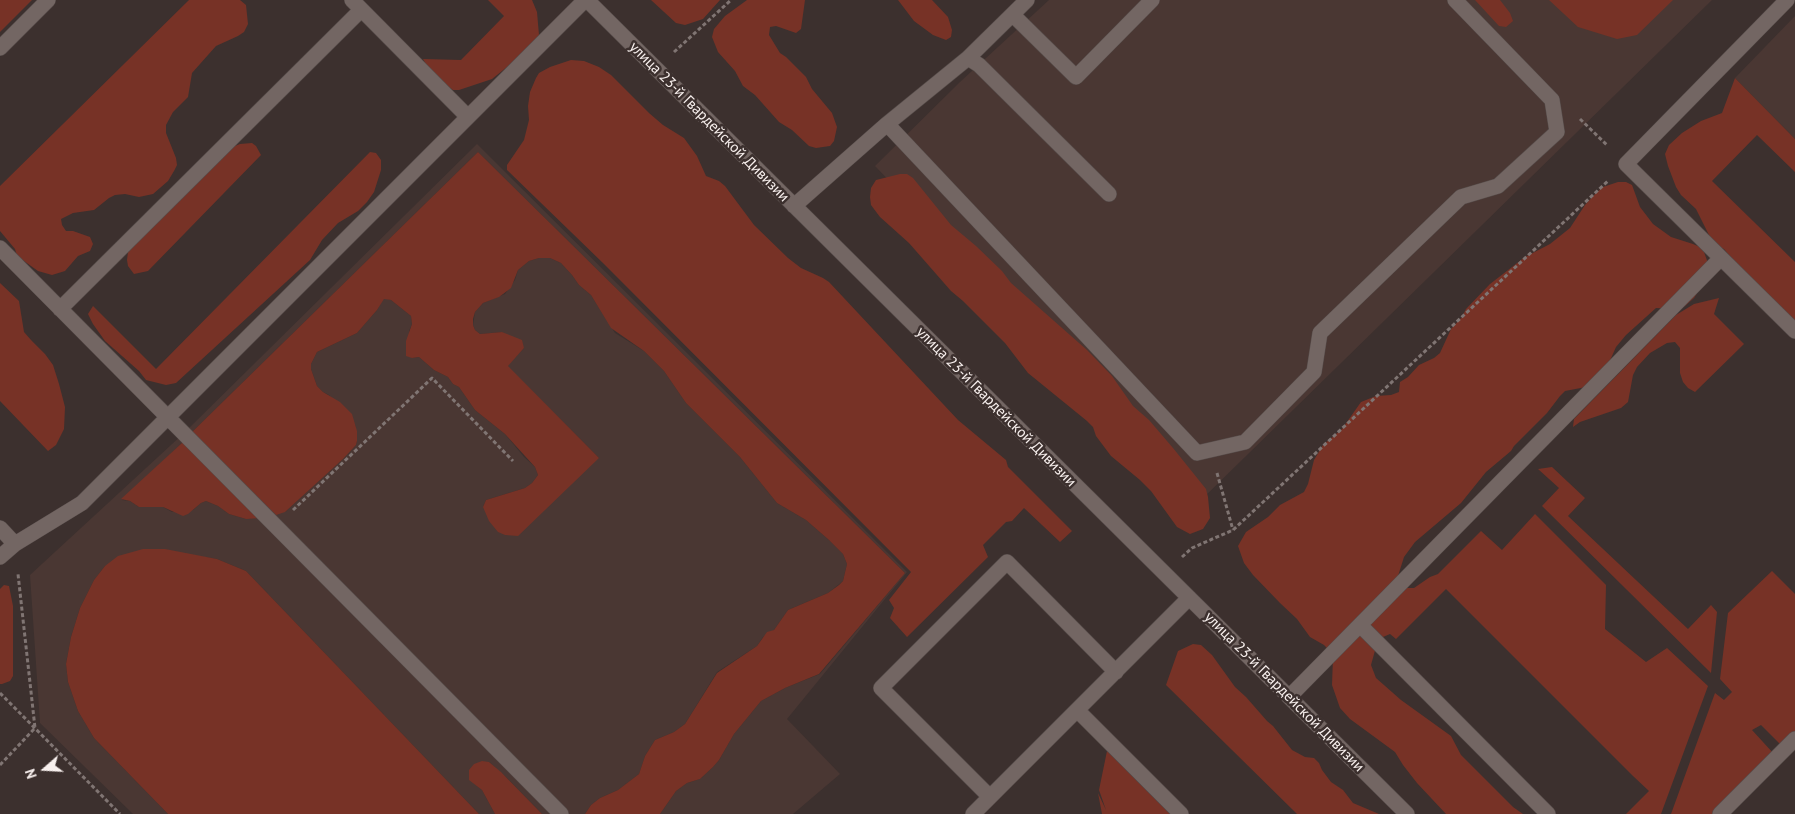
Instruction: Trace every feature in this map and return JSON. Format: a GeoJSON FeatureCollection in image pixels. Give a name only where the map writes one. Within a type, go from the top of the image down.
{"type":"FeatureCollection","features":[{"type":"Feature","properties":{"kind":"street"},"geometry":{"type":"LineString","coordinates":[[0,48],[48,0]]}},
{"type":"Feature","properties":{"kind":"street"},"geometry":{"type":"LineString","coordinates":[[0,557],[15,544],[82,503],[586,0]]}},
{"type":"Feature","properties":{"kind":"street","name":"улица 23-й Гвардейской Дивизии"},"geometry":{"type":"LineString","coordinates":[[586,0],[1407,814]]}},
{"type":"Feature","properties":{"kind":"street"},"geometry":{"type":"LineString","coordinates":[[794,206],[887,124],[968,58],[1027,0]]}},
{"type":"Feature","properties":{"kind":"street"},"geometry":{"type":"LineString","coordinates":[[1013,15],[1076,77],[1152,0]]}},
{"type":"Feature","properties":{"kind":"street"},"geometry":{"type":"LineString","coordinates":[[887,124],[1197,453],[1245,442],[1314,372],[1320,333],[1461,197],[1498,186],[1557,132],[1552,100],[1455,0]]}},
{"type":"Feature","properties":{"kind":"street"},"geometry":{"type":"LineString","coordinates":[[1787,0],[1626,164],[1795,331]]}},
{"type":"Feature","properties":{"kind":"street"},"geometry":{"type":"LineString","coordinates":[[60,309],[356,5],[468,117]]}},
{"type":"Feature","properties":{"kind":"street"},"geometry":{"type":"LineString","coordinates":[[968,58],[978,65],[1109,194]]}},
{"type":"Feature","properties":{"kind":"street"},"geometry":{"type":"LineString","coordinates":[[0,248],[561,814]]}},
{"type":"Feature","properties":{"kind":"street"},"geometry":{"type":"LineString","coordinates":[[1289,697],[1721,258]]}},
{"type":"Feature","properties":{"kind":"street"},"geometry":{"type":"LineString","coordinates":[[0,528],[15,544]]}},
{"type":"Feature","properties":{"kind":"street"},"geometry":{"type":"LineString","coordinates":[[990,797],[882,688],[1007,562],[1116,672]]}},
{"type":"Feature","properties":{"kind":"street"},"geometry":{"type":"LineString","coordinates":[[973,814],[1189,598]]}},
{"type":"Feature","properties":{"kind":"street"},"geometry":{"type":"LineString","coordinates":[[1360,625],[1548,814]]}},
{"type":"Feature","properties":{"kind":"street"},"geometry":{"type":"LineString","coordinates":[[1077,710],[1181,814]]}},
{"type":"Feature","properties":{"kind":"street"},"geometry":{"type":"LineString","coordinates":[[1720,814],[1795,739]]}},
{"type":"Feature","properties":{"kind":"path"},"geometry":{"type":"LineString","coordinates":[[656,69],[731,0]]}},
{"type":"Feature","properties":{"kind":"path"},"geometry":{"type":"LineString","coordinates":[[1165,574],[1192,548],[1233,530],[1626,164],[1585,123],[1552,100]]}},
{"type":"Feature","properties":{"kind":"path"},"geometry":{"type":"LineString","coordinates":[[276,526],[432,378],[513,461]]}},
{"type":"Feature","properties":{"kind":"path"},"geometry":{"type":"LineString","coordinates":[[1209,450],[1233,530]]}},
{"type":"Feature","properties":{"kind":"path"},"geometry":{"type":"LineString","coordinates":[[0,765],[35,728],[15,544]]}},
{"type":"Feature","properties":{"kind":"path"},"geometry":{"type":"LineString","coordinates":[[0,693],[120,814]]}},
{"type":"Feature","properties":{"kind":"shaded area"},"geometry":{"type":"Polygon","coordinates":[[[0,0],[32,0],[0,32],[0,0]]]}},
{"type":"Feature","properties":{"kind":"shaded area"},"geometry":{"type":"Polygon","coordinates":[[[189,0],[240,0],[246,5],[248,24],[244,32],[216,46],[192,73],[188,97],[173,112],[166,125],[166,133],[176,158],[177,165],[174,171],[168,181],[153,194],[139,197],[125,194],[115,195],[94,210],[73,213],[61,219],[66,231],[73,231],[90,237],[93,244],[90,251],[78,256],[65,271],[52,275],[38,271],[17,256],[15,249],[0,231],[0,186],[189,0]]]}},
{"type":"Feature","properties":{"kind":"shaded area"},"geometry":{"type":"Polygon","coordinates":[[[488,0],[532,0],[537,12],[539,35],[532,47],[492,79],[459,90],[453,90],[441,81],[423,59],[461,60],[504,16],[488,0]]]}},
{"type":"Feature","properties":{"kind":"shaded area"},"geometry":{"type":"Polygon","coordinates":[[[651,0],[720,0],[703,19],[685,25],[676,23],[651,0]]]}},
{"type":"Feature","properties":{"kind":"shaded area"},"geometry":{"type":"Polygon","coordinates":[[[747,0],[805,0],[801,29],[796,33],[776,26],[770,27],[769,35],[780,53],[806,77],[812,89],[832,113],[837,127],[834,141],[830,146],[816,148],[809,146],[792,130],[779,122],[755,95],[743,86],[735,71],[718,52],[712,37],[714,29],[725,16],[747,0]]]}},
{"type":"Feature","properties":{"kind":"shaded area"},"geometry":{"type":"Polygon","coordinates":[[[898,0],[932,0],[948,17],[952,30],[951,37],[946,40],[933,35],[914,21],[898,0]]]}},
{"type":"Feature","properties":{"kind":"shaded area"},"geometry":{"type":"Polygon","coordinates":[[[1049,0],[1712,0],[1199,502],[875,166],[960,82],[1049,0]]]}},
{"type":"Feature","properties":{"kind":"shaded area"},"geometry":{"type":"Polygon","coordinates":[[[1475,0],[1500,0],[1510,13],[1513,21],[1506,27],[1499,26],[1475,0]]]}},
{"type":"Feature","properties":{"kind":"shaded area"},"geometry":{"type":"Polygon","coordinates":[[[1549,0],[1673,0],[1637,35],[1617,39],[1578,27],[1549,0]]]}},
{"type":"Feature","properties":{"kind":"shaded area"},"geometry":{"type":"Polygon","coordinates":[[[1795,16],[1795,139],[1735,78],[1795,16]]]}},
{"type":"Feature","properties":{"kind":"shaded area"},"geometry":{"type":"Polygon","coordinates":[[[571,60],[584,61],[599,67],[611,75],[649,113],[663,125],[684,138],[697,156],[706,176],[719,181],[725,186],[754,225],[801,268],[829,282],[958,420],[1006,460],[1008,467],[1072,531],[1060,542],[1024,508],[1012,521],[1006,522],[983,545],[988,557],[907,637],[890,618],[894,608],[889,600],[911,572],[604,264],[507,170],[507,165],[524,140],[529,120],[530,92],[536,78],[539,73],[550,67],[571,60]]]}},
{"type":"Feature","properties":{"kind":"shaded area"},"geometry":{"type":"Polygon","coordinates":[[[1735,78],[1795,139],[1795,172],[1757,135],[1712,181],[1795,262],[1795,322],[1738,266],[1724,249],[1714,245],[1696,209],[1681,195],[1676,187],[1665,154],[1669,145],[1682,133],[1701,121],[1722,113],[1735,78]]]}},
{"type":"Feature","properties":{"kind":"shaded area"},"geometry":{"type":"Polygon","coordinates":[[[252,143],[261,155],[148,271],[134,274],[128,266],[128,252],[230,148],[240,144],[252,143]]]}},
{"type":"Feature","properties":{"kind":"shaded area"},"geometry":{"type":"Polygon","coordinates":[[[477,144],[907,572],[787,719],[840,774],[793,814],[660,814],[676,791],[687,783],[700,779],[713,767],[734,734],[761,701],[785,688],[820,674],[905,573],[478,152],[191,433],[285,512],[343,459],[356,445],[357,441],[355,425],[329,395],[317,386],[311,364],[317,352],[357,333],[377,310],[384,298],[391,300],[411,316],[412,324],[409,331],[412,358],[419,357],[434,370],[448,377],[453,384],[459,387],[475,410],[505,434],[535,467],[538,475],[532,483],[525,488],[486,500],[483,507],[599,458],[507,366],[524,348],[502,332],[480,334],[473,325],[475,312],[483,303],[505,294],[515,280],[518,270],[529,261],[539,258],[550,258],[561,263],[579,285],[591,295],[615,333],[644,351],[664,371],[686,403],[740,457],[777,503],[806,520],[843,554],[847,564],[843,581],[828,593],[788,610],[774,630],[763,637],[757,646],[717,672],[685,724],[674,732],[655,740],[645,756],[639,774],[618,790],[600,798],[591,805],[585,814],[542,814],[489,762],[475,784],[482,790],[495,814],[479,814],[246,571],[217,559],[191,555],[105,566],[94,580],[80,608],[71,637],[66,664],[68,682],[78,711],[94,738],[168,814],[133,814],[40,723],[30,575],[184,433],[477,144]],[[183,442],[122,500],[130,501],[139,507],[163,507],[172,512],[193,510],[206,501],[218,506],[229,514],[246,519],[183,442]]]}},
{"type":"Feature","properties":{"kind":"shaded area"},"geometry":{"type":"Polygon","coordinates":[[[370,152],[376,153],[381,160],[381,170],[374,192],[367,202],[358,211],[338,223],[322,240],[310,260],[176,383],[166,385],[146,380],[139,371],[105,341],[93,324],[88,314],[93,306],[156,369],[370,152]]]}},
{"type":"Feature","properties":{"kind":"shaded area"},"geometry":{"type":"Polygon","coordinates":[[[478,152],[905,573],[819,674],[785,688],[761,701],[734,734],[713,767],[700,779],[687,783],[676,791],[660,814],[585,814],[591,805],[600,798],[618,790],[639,774],[645,756],[655,740],[674,732],[685,724],[717,673],[757,646],[767,632],[774,630],[788,610],[828,593],[839,585],[843,581],[847,564],[843,554],[829,540],[806,520],[777,503],[740,457],[686,403],[664,371],[644,351],[611,328],[591,295],[579,285],[561,263],[550,258],[539,258],[529,261],[518,270],[511,288],[499,297],[483,303],[475,312],[473,319],[475,330],[480,334],[502,332],[522,340],[524,348],[508,366],[599,458],[518,536],[505,535],[498,532],[489,521],[483,507],[486,500],[525,488],[532,483],[538,475],[535,467],[505,434],[475,410],[459,387],[453,384],[448,377],[434,370],[419,357],[412,358],[406,356],[406,341],[412,324],[411,316],[391,300],[384,299],[357,333],[317,352],[311,364],[317,386],[340,402],[352,414],[357,431],[357,441],[356,445],[343,459],[285,512],[276,515],[191,433],[478,152]]]}},
{"type":"Feature","properties":{"kind":"shaded area"},"geometry":{"type":"Polygon","coordinates":[[[907,174],[913,178],[951,225],[1002,271],[1011,283],[1087,350],[1112,376],[1133,406],[1149,420],[1206,489],[1210,518],[1203,529],[1190,534],[1177,527],[1151,491],[1111,456],[1096,436],[1093,427],[1028,373],[1005,343],[951,291],[909,243],[880,217],[871,205],[871,188],[876,180],[907,174]]]}},
{"type":"Feature","properties":{"kind":"shaded area"},"geometry":{"type":"Polygon","coordinates":[[[1618,182],[1626,182],[1632,185],[1640,207],[1653,224],[1671,237],[1700,247],[1704,252],[1709,266],[1701,287],[1694,298],[1685,306],[1678,309],[1656,308],[1626,335],[1616,347],[1608,365],[1586,387],[1565,391],[1511,451],[1486,472],[1461,503],[1415,542],[1404,557],[1398,576],[1406,588],[1414,588],[1438,574],[1481,531],[1502,550],[1535,514],[1606,585],[1605,629],[1646,662],[1667,648],[1708,686],[1661,814],[1626,814],[1649,791],[1446,589],[1396,639],[1390,634],[1383,637],[1376,647],[1371,665],[1376,678],[1401,700],[1451,736],[1461,755],[1513,807],[1523,814],[1446,814],[1417,783],[1395,752],[1350,719],[1340,708],[1332,685],[1333,657],[1330,651],[1310,637],[1297,619],[1253,575],[1244,563],[1238,546],[1246,532],[1268,517],[1280,505],[1304,492],[1314,460],[1323,445],[1342,429],[1361,402],[1376,396],[1391,395],[1399,392],[1400,382],[1408,377],[1419,365],[1440,353],[1451,329],[1462,317],[1466,309],[1490,284],[1525,257],[1550,244],[1570,228],[1585,205],[1596,193],[1603,187],[1618,182]]]}},
{"type":"Feature","properties":{"kind":"shaded area"},"geometry":{"type":"Polygon","coordinates":[[[0,283],[19,301],[24,332],[53,365],[59,384],[65,407],[64,429],[56,445],[48,451],[0,401],[0,283]]]}},
{"type":"Feature","properties":{"kind":"shaded area"},"geometry":{"type":"Polygon","coordinates":[[[1719,298],[1714,314],[1744,344],[1695,392],[1683,382],[1680,373],[1680,348],[1675,342],[1667,343],[1650,353],[1637,367],[1633,375],[1628,402],[1621,408],[1580,422],[1573,427],[1574,419],[1676,315],[1694,304],[1719,298]]]}},
{"type":"Feature","properties":{"kind":"shaded area"},"geometry":{"type":"Polygon","coordinates":[[[183,442],[260,518],[246,519],[229,514],[218,506],[206,501],[183,516],[163,507],[139,507],[130,501],[121,499],[183,442]]]}},
{"type":"Feature","properties":{"kind":"shaded area"},"geometry":{"type":"Polygon","coordinates":[[[1552,467],[1585,498],[1568,516],[1688,629],[1711,605],[1717,612],[1711,673],[1542,506],[1559,488],[1538,469],[1552,467]]]}},
{"type":"Feature","properties":{"kind":"shaded area"},"geometry":{"type":"Polygon","coordinates":[[[143,549],[165,549],[217,559],[246,571],[479,814],[168,814],[94,738],[78,711],[68,682],[66,664],[71,637],[80,608],[94,580],[105,566],[118,556],[143,549]]]}},
{"type":"Feature","properties":{"kind":"shaded area"},"geometry":{"type":"Polygon","coordinates":[[[1772,571],[1795,594],[1795,732],[1782,746],[1761,725],[1752,730],[1774,754],[1715,814],[1671,814],[1715,693],[1724,700],[1732,692],[1720,679],[1728,613],[1772,571]]]}},
{"type":"Feature","properties":{"kind":"shaded area"},"geometry":{"type":"Polygon","coordinates":[[[4,585],[9,586],[13,606],[13,676],[10,681],[0,684],[0,589],[4,585]]]}},
{"type":"Feature","properties":{"kind":"shaded area"},"geometry":{"type":"Polygon","coordinates":[[[1193,644],[1201,645],[1212,655],[1235,687],[1273,726],[1292,750],[1305,757],[1314,758],[1331,782],[1343,790],[1353,803],[1379,814],[1297,814],[1166,685],[1178,651],[1193,644]]]}},
{"type":"Feature","properties":{"kind":"shaded area"},"geometry":{"type":"Polygon","coordinates":[[[1107,751],[1170,814],[1102,814],[1098,793],[1106,810],[1099,790],[1107,751]]]}},
{"type":"Feature","properties":{"kind":"shaded area"},"geometry":{"type":"Polygon","coordinates":[[[482,761],[489,762],[501,772],[542,814],[495,814],[482,790],[469,780],[469,770],[474,764],[482,761]]]}}]}
